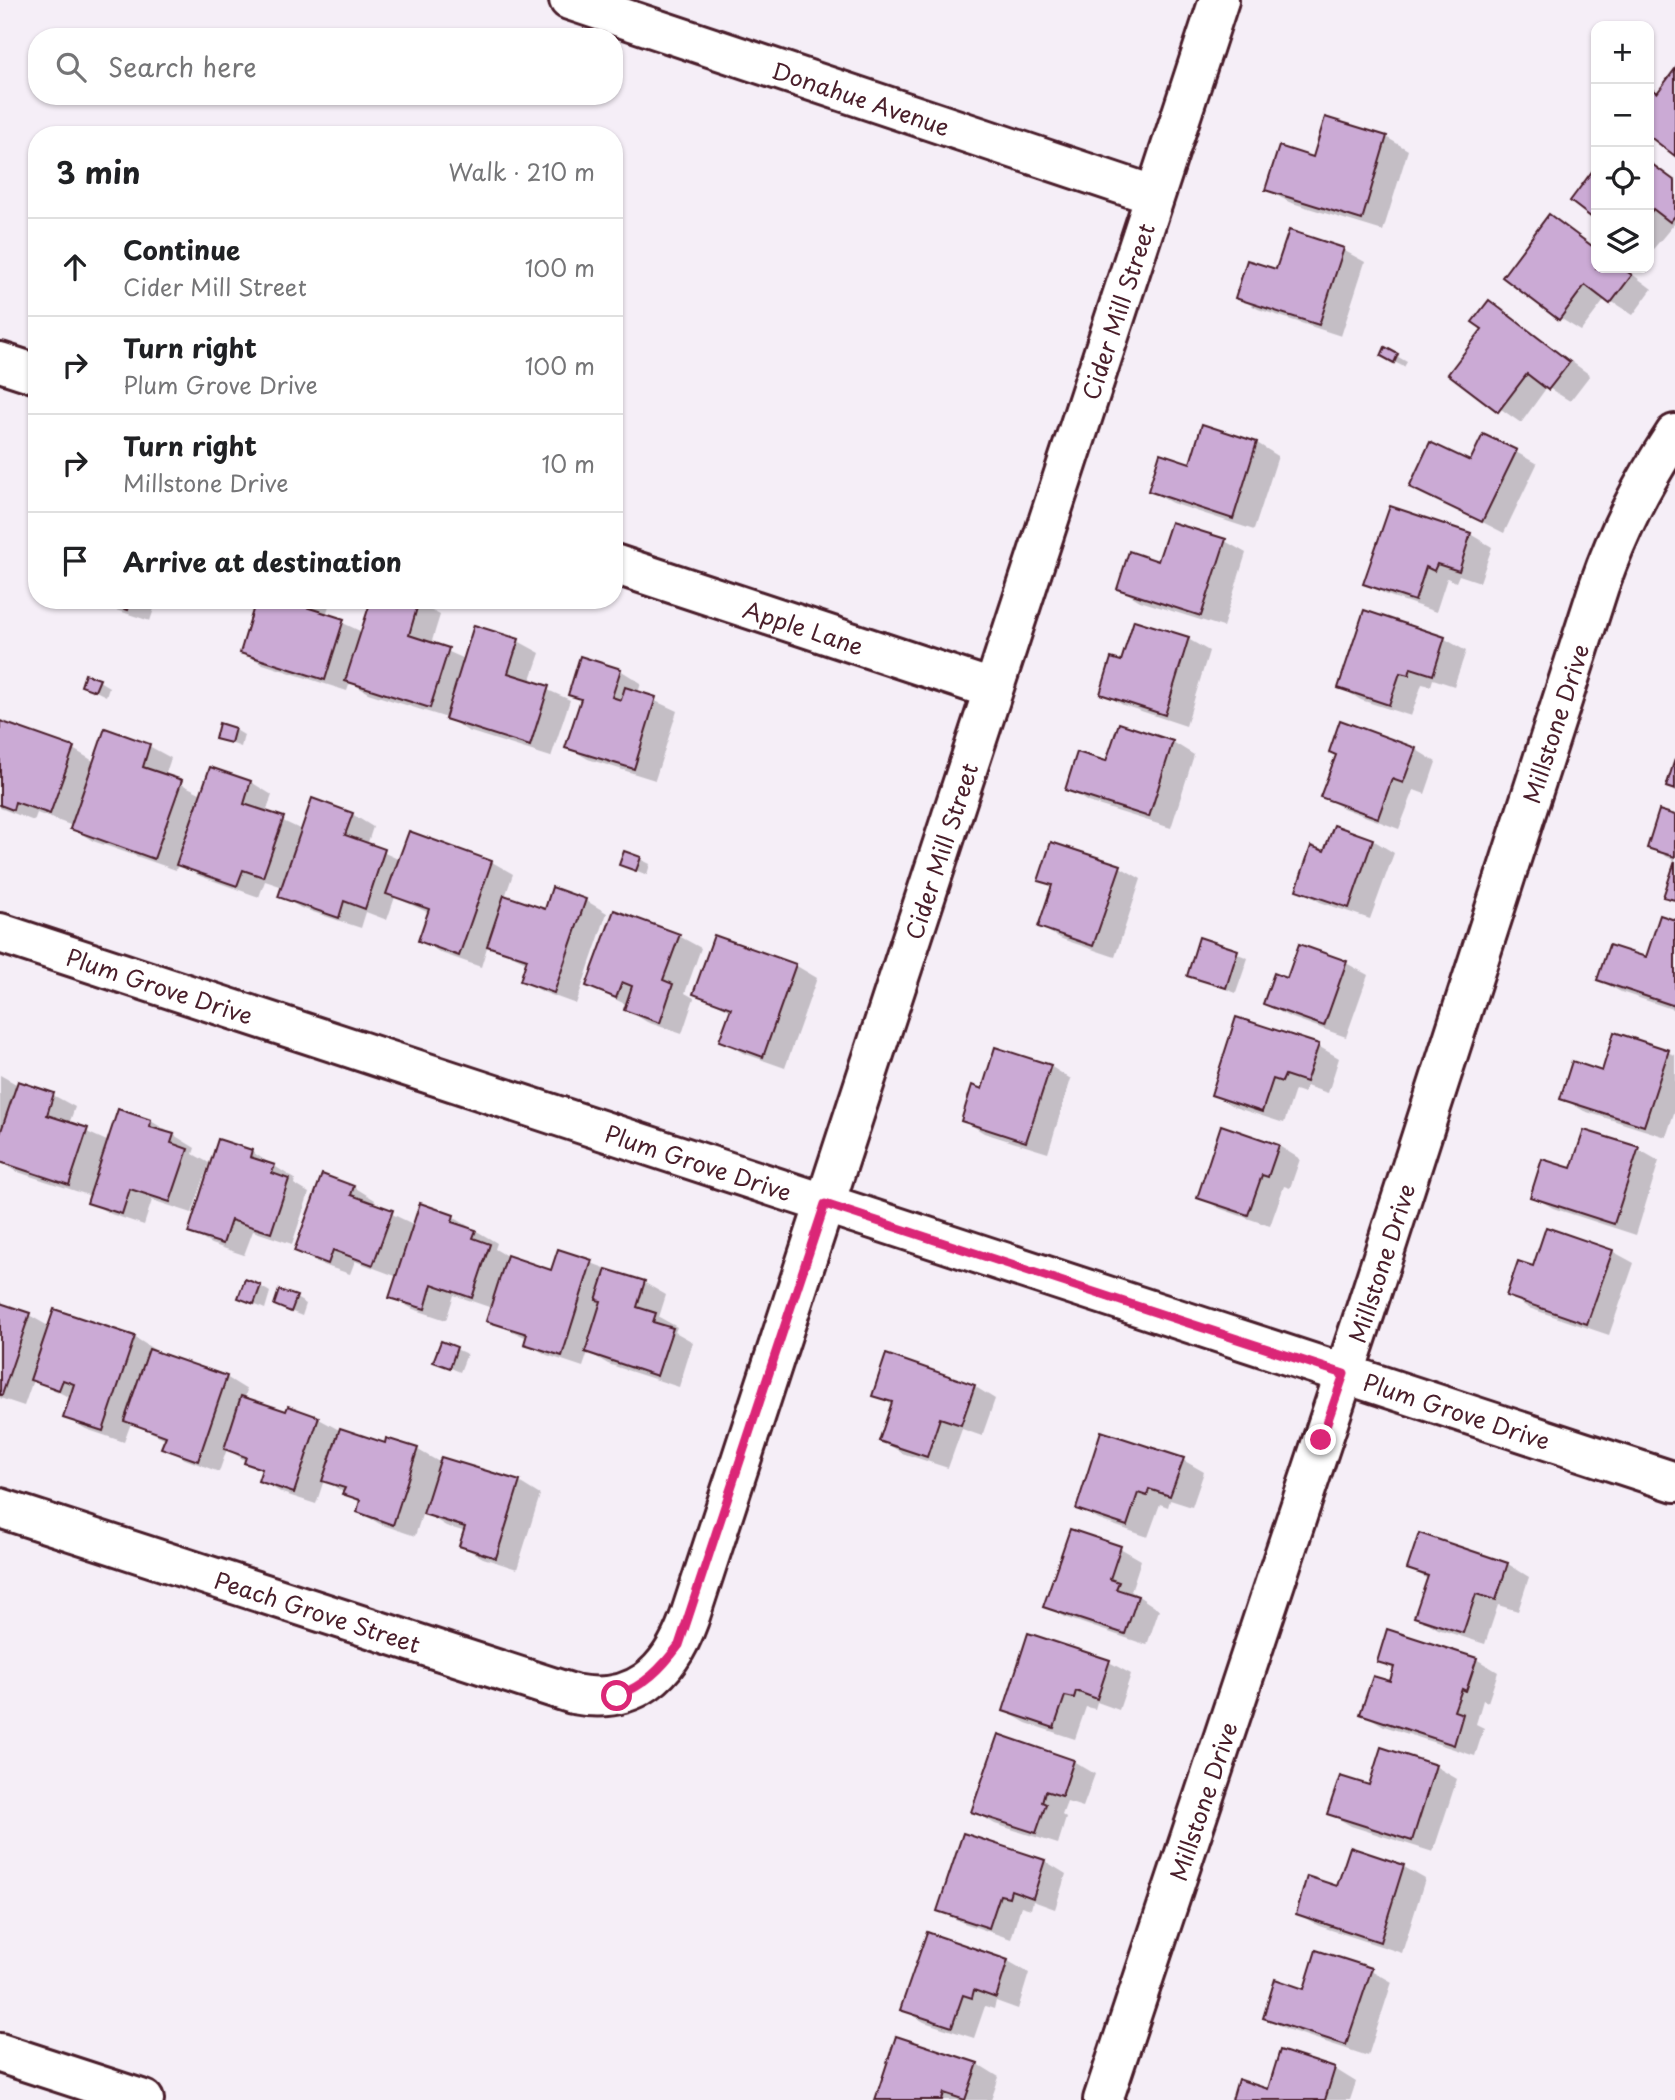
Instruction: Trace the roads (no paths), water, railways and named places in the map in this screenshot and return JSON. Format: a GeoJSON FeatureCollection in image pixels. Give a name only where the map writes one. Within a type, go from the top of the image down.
{"type":"FeatureCollection","features":[{"type":"Feature","properties":{"kind":"street","name":"Donahue Avenue"},"geometry":{"type":"LineString","coordinates":[[569,0],[664,15],[1153,195]]}},
{"type":"Feature","properties":{"kind":"street","name":"Cider Mill Street"},"geometry":{"type":"LineString","coordinates":[[638,1687],[661,1670],[679,1645],[1219,0]]}},
{"type":"Feature","properties":{"kind":"street"},"geometry":{"type":"LineString","coordinates":[[0,362],[28,371]]}},
{"type":"Feature","properties":{"kind":"street","name":"Millstone Drive"},"geometry":{"type":"LineString","coordinates":[[1103,2100],[1344,1374],[1619,530],[1644,481],[1675,434]]}},
{"type":"Feature","properties":{"kind":"street","name":"Apple Lane"},"geometry":{"type":"LineString","coordinates":[[623,567],[992,689]]}},
{"type":"Feature","properties":{"kind":"street","name":"Plum Grove Drive"},"geometry":{"type":"LineString","coordinates":[[0,933],[1675,1482]]}},
{"type":"Feature","properties":{"kind":"street","name":"Peach Grove Street"},"geometry":{"type":"LineString","coordinates":[[0,1508],[573,1693],[593,1698],[617,1696],[638,1687]]}},
{"type":"Feature","properties":{"kind":"street"},"geometry":{"type":"LineString","coordinates":[[0,2053],[144,2100]]}}]}
